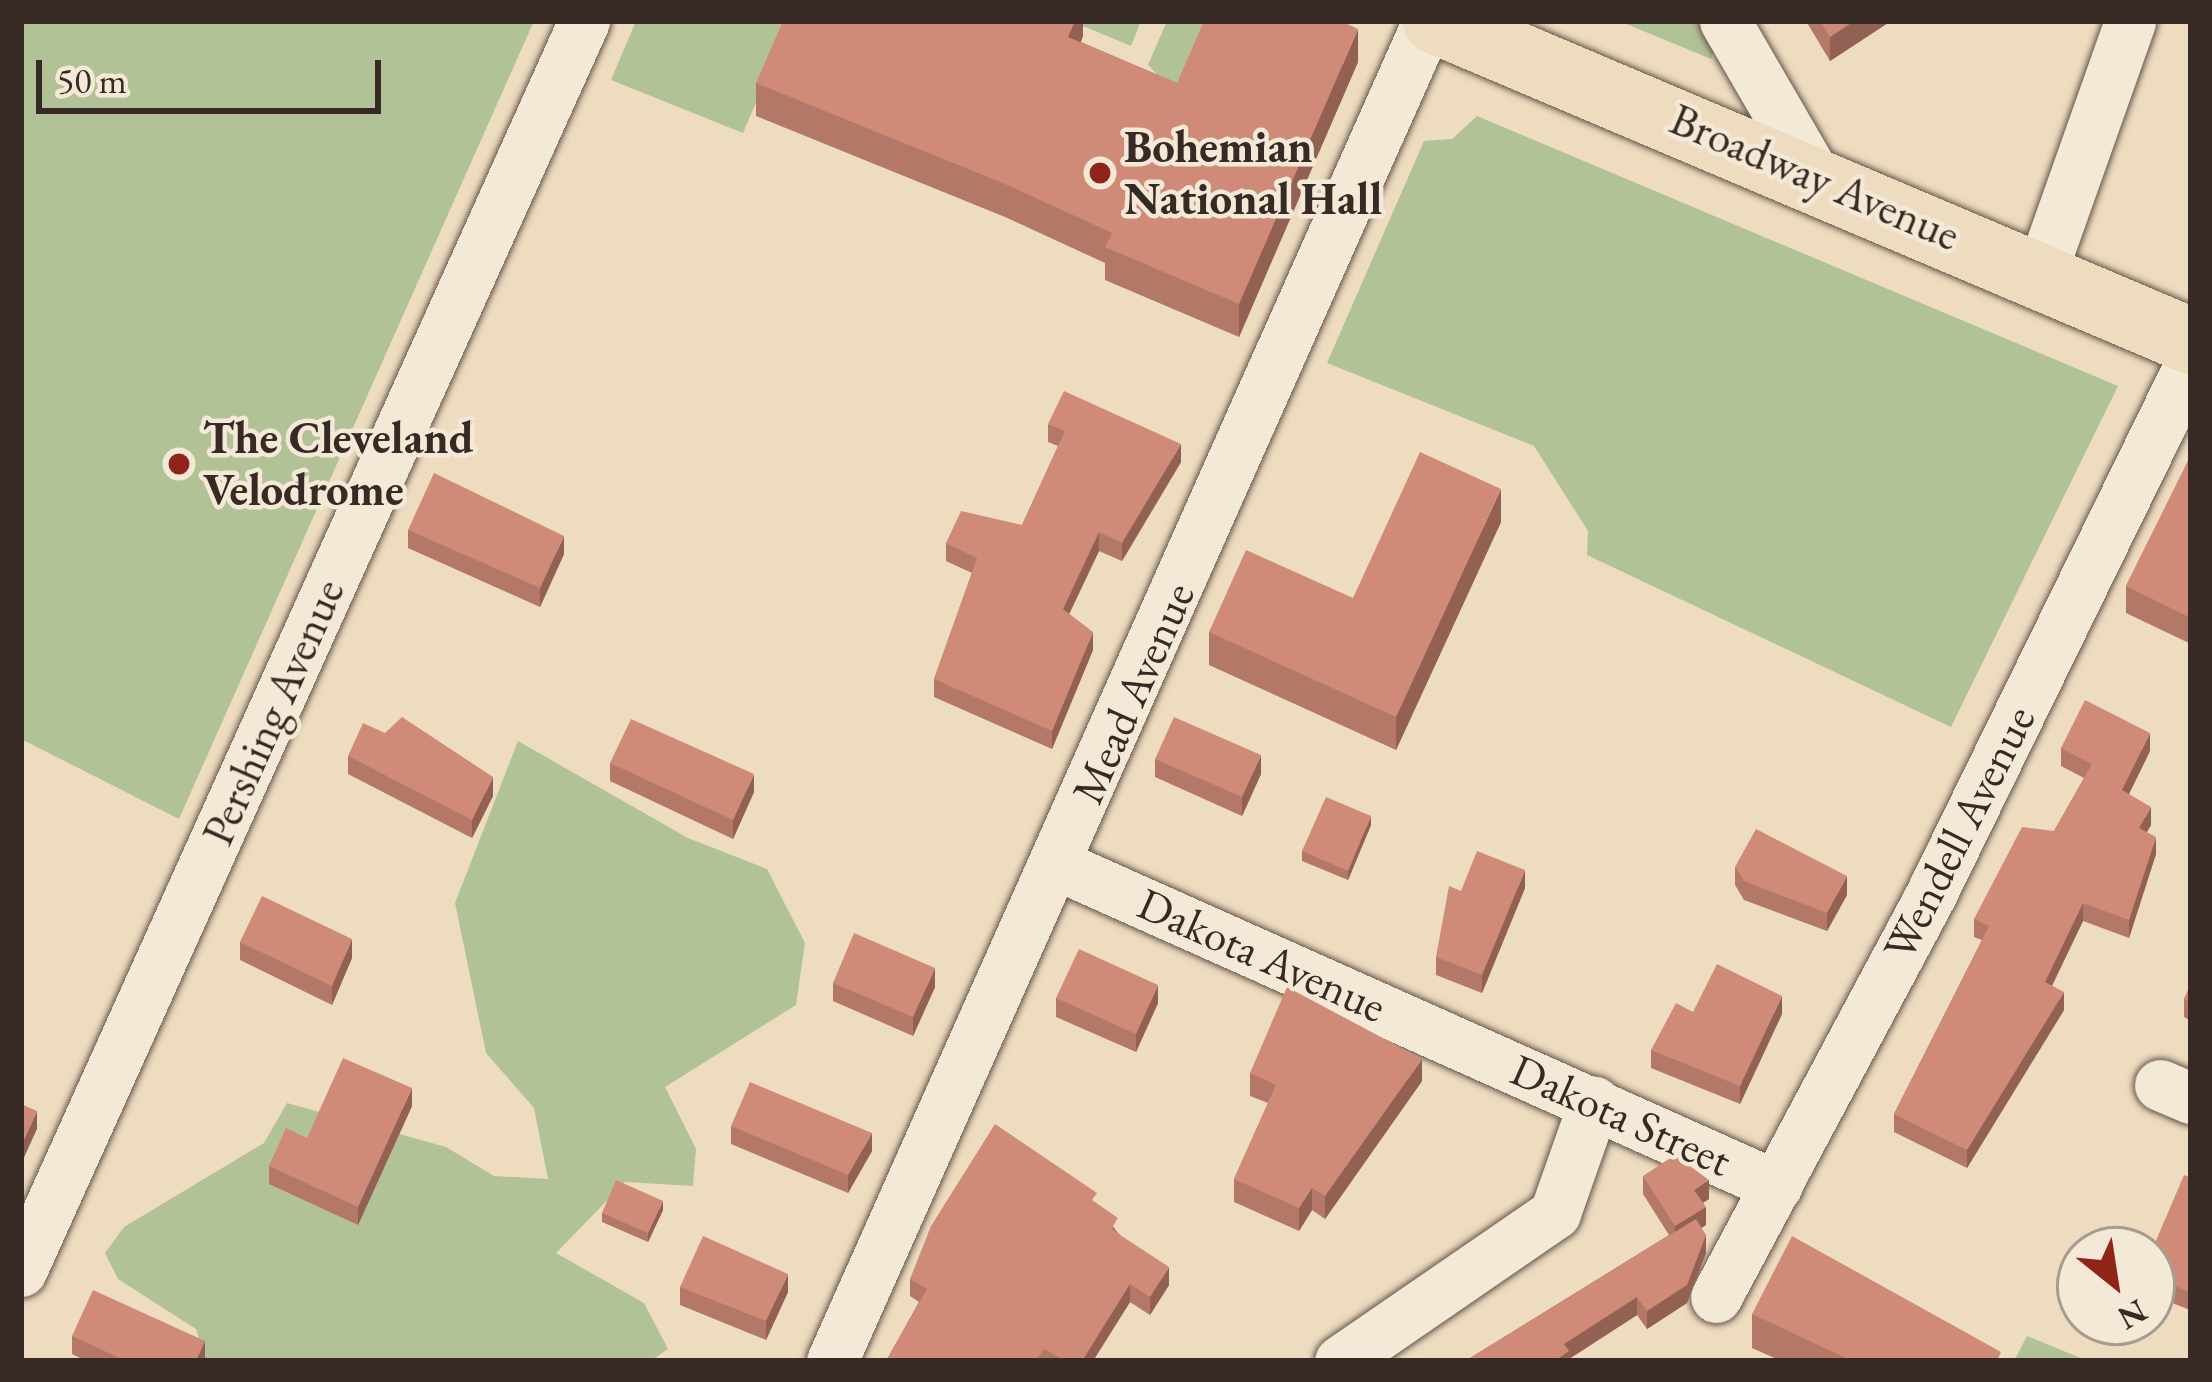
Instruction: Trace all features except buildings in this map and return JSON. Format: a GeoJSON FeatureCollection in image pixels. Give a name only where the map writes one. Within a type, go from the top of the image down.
{"type":"FeatureCollection","features":[{"type":"Feature","properties":{"kind":"main road","name":"Broadway Avenue"},"geometry":{"type":"LineString","coordinates":[[1432,21],[1813,173],[2191,341]]}},
{"type":"Feature","properties":{"kind":"street","name":"Pershing Avenue"},"geometry":{"type":"LineString","coordinates":[[21,1271],[584,21]]}},
{"type":"Feature","properties":{"kind":"street","name":"Mead Avenue"},"geometry":{"type":"LineString","coordinates":[[832,1361],[1432,21]]}},
{"type":"Feature","properties":{"kind":"street"},"geometry":{"type":"LineString","coordinates":[[1725,21],[1813,173]]}},
{"type":"Feature","properties":{"kind":"street"},"geometry":{"type":"LineString","coordinates":[[2041,274],[2130,21]]}},
{"type":"Feature","properties":{"kind":"street","name":"Wendell Avenue"},"geometry":{"type":"LineString","coordinates":[[1716,1298],[1777,1186],[2191,362]]}},
{"type":"Feature","properties":{"kind":"street","name":"Dakota Avenue"},"geometry":{"type":"LineString","coordinates":[[1058,865],[1465,1046]]}},
{"type":"Feature","properties":{"kind":"street","name":"Dakota Street"},"geometry":{"type":"LineString","coordinates":[[1465,1046],[1777,1186]]}},
{"type":"Feature","properties":{"kind":"street"},"geometry":{"type":"LineString","coordinates":[[1366,1354],[1555,1213],[1594,1102]]}},
{"type":"Feature","properties":{"kind":"green space","name":"The Cleveland Velodrome"},"geometry":{"type":"Polygon","coordinates":[[[21,21],[534,21],[179,819],[21,739],[21,21]]]}},
{"type":"Feature","properties":{"kind":"green space"},"geometry":{"type":"Polygon","coordinates":[[[636,21],[791,21],[743,133],[611,80],[636,21]]]}},
{"type":"Feature","properties":{"kind":"green space"},"geometry":{"type":"Polygon","coordinates":[[[1071,21],[1141,21],[1131,46],[1071,21]]]}},
{"type":"Feature","properties":{"kind":"green space"},"geometry":{"type":"Polygon","coordinates":[[[1167,21],[1207,21],[1167,117],[1165,83],[1148,65],[1167,21]]]}},
{"type":"Feature","properties":{"kind":"green space"},"geometry":{"type":"Polygon","coordinates":[[[1619,21],[1697,21],[1714,51],[1711,59],[1619,21]]]}},
{"type":"Feature","properties":{"kind":"green space"},"geometry":{"type":"Polygon","coordinates":[[[1477,116],[2118,386],[1951,727],[1587,555],[1588,531],[1534,446],[1327,363],[1424,141],[1452,139],[1477,116]]]}},
{"type":"Feature","properties":{"kind":"green space"},"geometry":{"type":"Polygon","coordinates":[[[518,741],[688,838],[767,869],[805,943],[796,1005],[665,1087],[696,1149],[693,1186],[625,1182],[556,1253],[644,1303],[668,1349],[651,1361],[205,1361],[196,1329],[118,1279],[105,1253],[124,1227],[264,1143],[287,1103],[446,1147],[494,1176],[548,1179],[534,1108],[486,1053],[455,903],[518,741]]]}},
{"type":"Feature","properties":{"kind":"green space"},"geometry":{"type":"Polygon","coordinates":[[[2027,1336],[2088,1361],[2014,1361],[2027,1336]]]}},
{"type":"Feature","properties":{"kind":"place","name":"Bohemian National Hall"},"geometry":{"type":"Point","coordinates":[1100,173]}},
{"type":"Feature","properties":{"kind":"place","name":"The Cleveland Velodrome"},"geometry":{"type":"Point","coordinates":[179,464]}}]}
